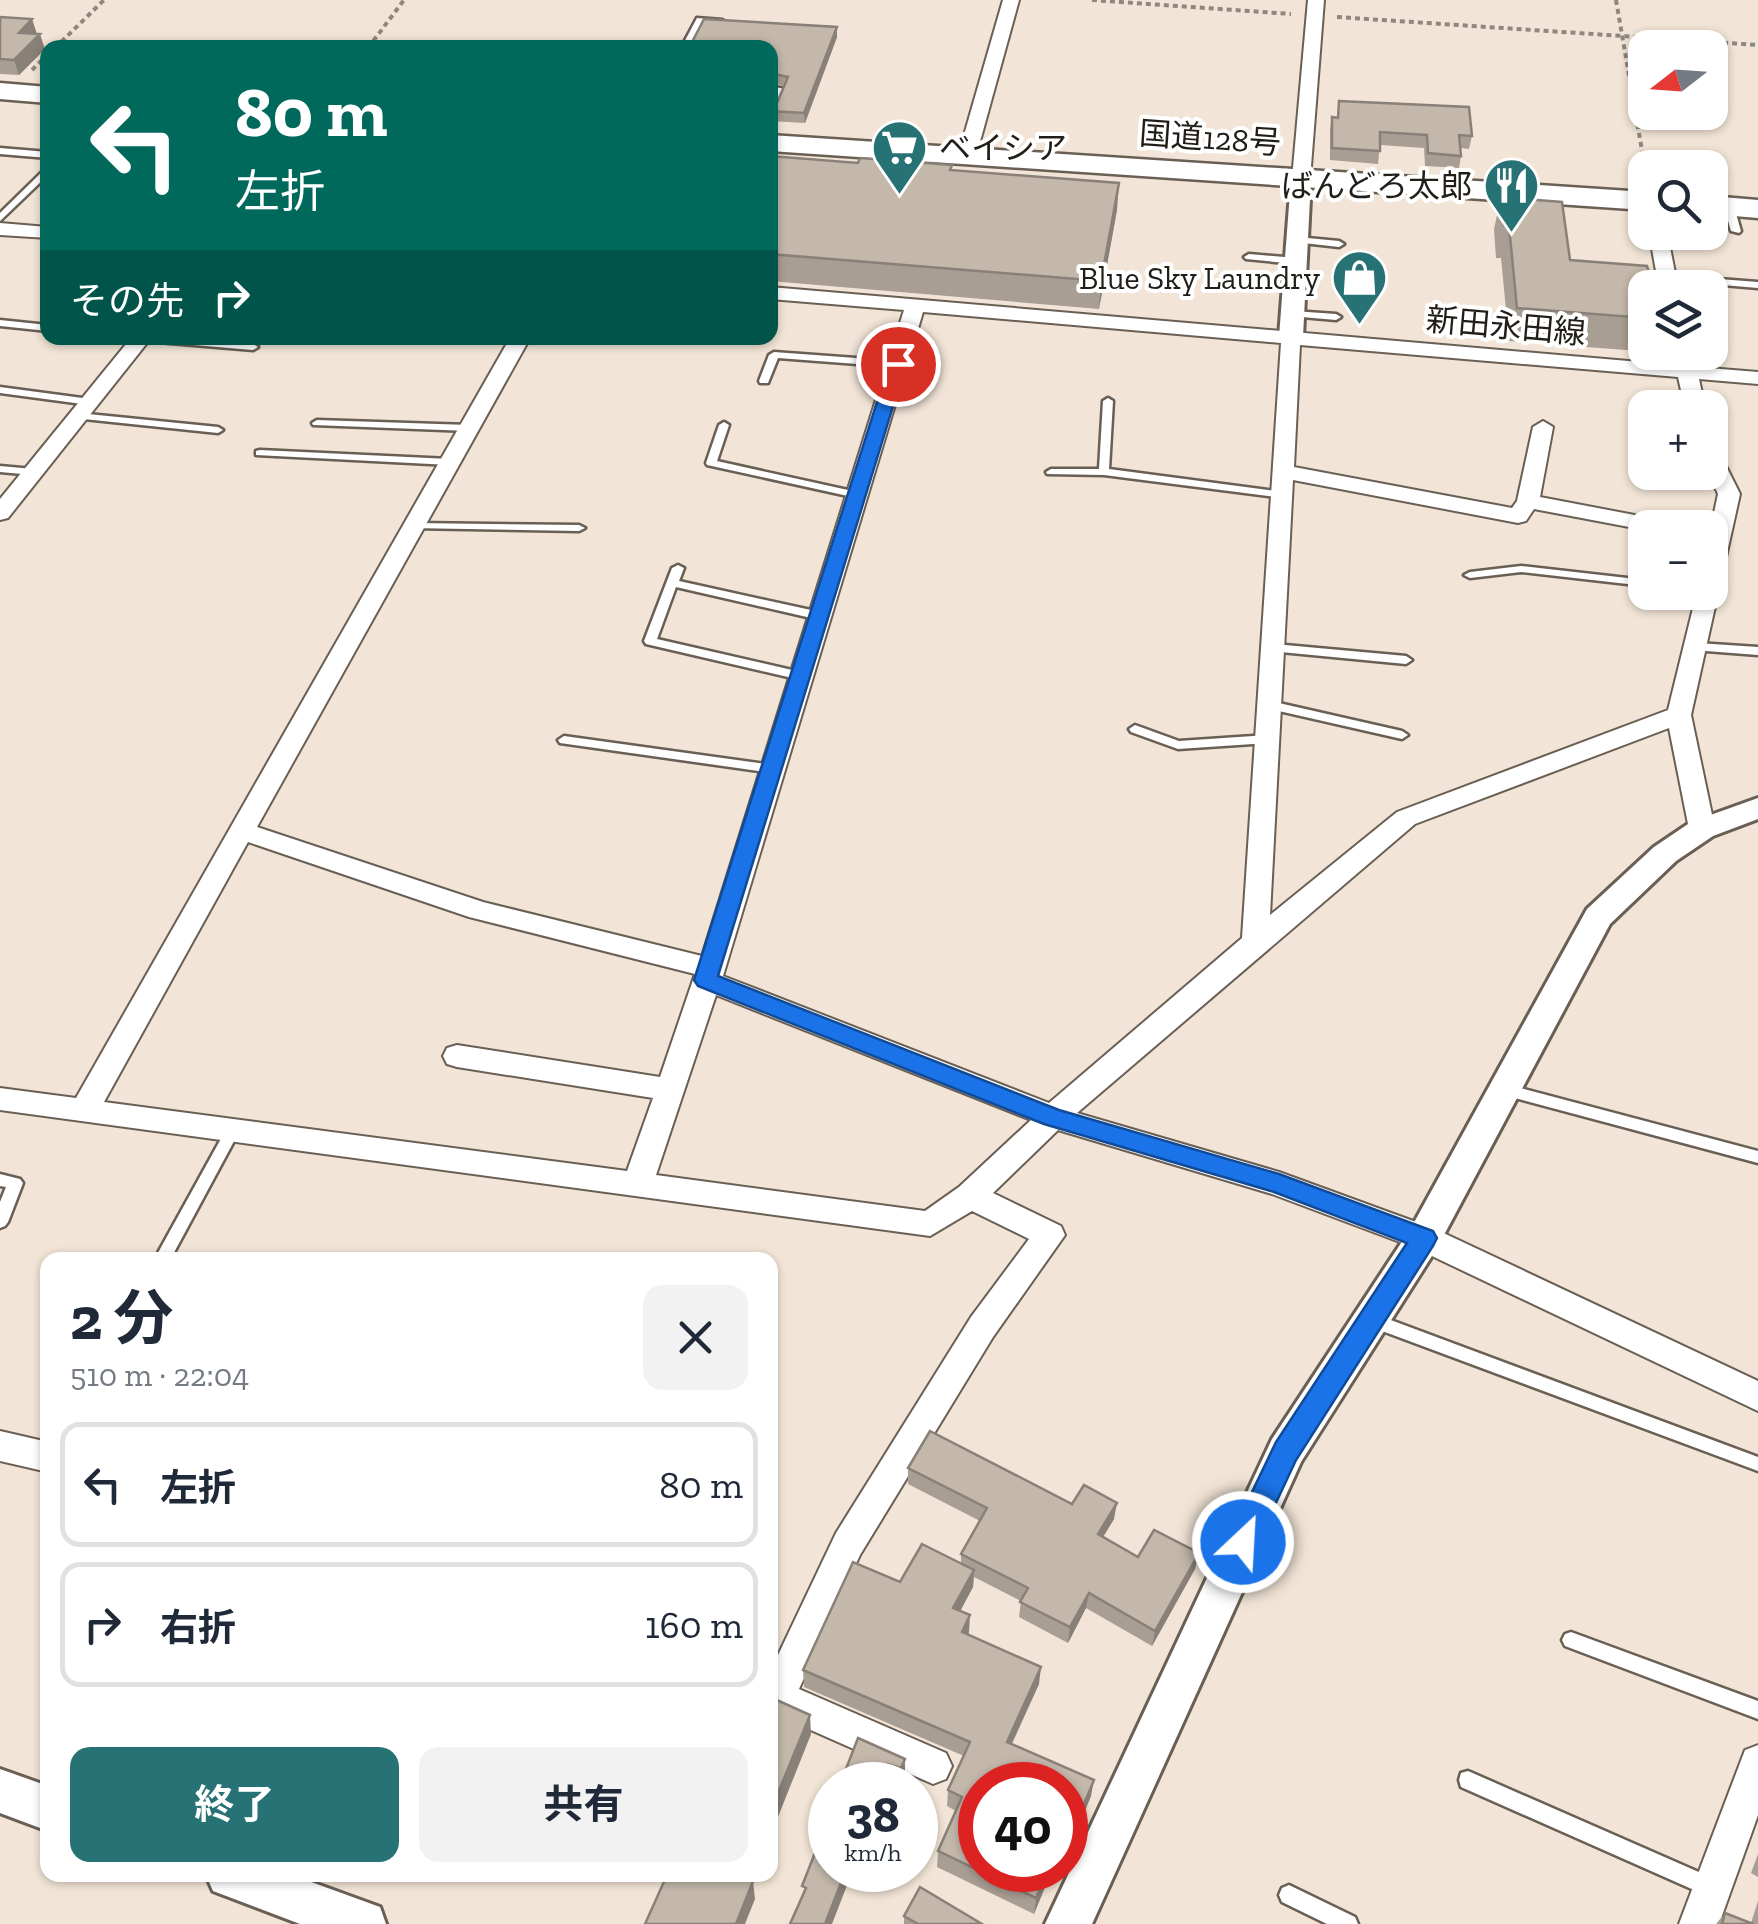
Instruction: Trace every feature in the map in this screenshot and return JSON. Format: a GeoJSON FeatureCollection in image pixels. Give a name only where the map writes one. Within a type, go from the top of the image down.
{"type":"FeatureCollection","features":[{"type":"Feature","properties":{"kind":"highway"},"geometry":{"type":"LineString","coordinates":[[3,94],[40,95]]}},
{"type":"Feature","properties":{"kind":"highway","name":"国道128号"},"geometry":{"type":"LineString","coordinates":[[778,144],[967,156],[1030,169],[1301,179],[1562,204],[1628,202]]}},
{"type":"Feature","properties":{"kind":"street"},"geometry":{"type":"LineString","coordinates":[[967,156],[1011,0]]}},
{"type":"Feature","properties":{"kind":"street"},"geometry":{"type":"LineString","coordinates":[[1255,942],[1301,179],[1316,8]]}},
{"type":"Feature","properties":{"kind":"street"},"geometry":{"type":"LineString","coordinates":[[0,229],[40,232]]}},
{"type":"Feature","properties":{"kind":"street","name":"新田永田線"},"geometry":{"type":"LineString","coordinates":[[778,294],[915,306],[1292,325],[1628,357]]}},
{"type":"Feature","properties":{"kind":"street"},"geometry":{"type":"LineString","coordinates":[[638,1184],[773,769],[915,306]]}},
{"type":"Feature","properties":{"kind":"street"},"geometry":{"type":"LineString","coordinates":[[0,513],[137,345]]}},
{"type":"Feature","properties":{"kind":"street"},"geometry":{"type":"LineString","coordinates":[[84,1110],[516,345]]}},
{"type":"Feature","properties":{"kind":"street","name":"新田永田線"},"geometry":{"type":"LineString","coordinates":[[1721,370],[1758,378]]}},
{"type":"Feature","properties":{"kind":"street"},"geometry":{"type":"LineString","coordinates":[[1284,484],[1518,516],[1528,501],[1543,426]]}},
{"type":"Feature","properties":{"kind":"street"},"geometry":{"type":"LineString","coordinates":[[1528,501],[1628,521]]}},
{"type":"Feature","properties":{"kind":"street"},"geometry":{"type":"LineString","coordinates":[[1702,829],[1679,715],[1705,610]]}},
{"type":"Feature","properties":{"kind":"street"},"geometry":{"type":"LineString","coordinates":[[0,1099],[930,1224],[970,1196],[1053,1117],[1406,818],[1679,715]]}},
{"type":"Feature","properties":{"kind":"street"},"geometry":{"type":"LineString","coordinates":[[1068,1924],[1286,1451],[1424,1238],[1598,917],[1664,854],[1702,829],[1758,808]]}},
{"type":"Feature","properties":{"kind":"street"},"geometry":{"type":"LineString","coordinates":[[242,831],[478,910],[707,974],[1053,1117],[1279,1184],[1424,1238],[1758,1398]]}},
{"type":"Feature","properties":{"kind":"street"},"geometry":{"type":"LineString","coordinates":[[457,1056],[669,1089]]}},
{"type":"Feature","properties":{"kind":"street"},"geometry":{"type":"LineString","coordinates":[[778,1688],[848,1544],[982,1327],[1050,1235],[970,1196]]}},
{"type":"Feature","properties":{"kind":"street"},"geometry":{"type":"LineString","coordinates":[[0,1446],[40,1455]]}},
{"type":"Feature","properties":{"kind":"street"},"geometry":{"type":"LineString","coordinates":[[778,1698],[924,1762]]}},
{"type":"Feature","properties":{"kind":"street"},"geometry":{"type":"LineString","coordinates":[[1707,1906],[1758,1763]]}},
{"type":"Feature","properties":{"kind":"street"},"geometry":{"type":"LineString","coordinates":[[0,1791],[40,1806]]}},
{"type":"Feature","properties":{"kind":"street"},"geometry":{"type":"LineString","coordinates":[[242,1882],[296,1912],[363,1924]]}},
{"type":"Feature","properties":{"kind":"lane"},"geometry":{"type":"LineString","coordinates":[[689,40],[700,20],[736,23]]}},
{"type":"Feature","properties":{"kind":"lane"},"geometry":{"type":"LineString","coordinates":[[0,150],[40,153]]}},
{"type":"Feature","properties":{"kind":"lane"},"geometry":{"type":"LineString","coordinates":[[0,218],[40,177]]}},
{"type":"Feature","properties":{"kind":"lane"},"geometry":{"type":"LineString","coordinates":[[1249,257],[1339,244]]}},
{"type":"Feature","properties":{"kind":"lane"},"geometry":{"type":"LineString","coordinates":[[1728,284],[1758,285]]}},
{"type":"Feature","properties":{"kind":"lane"},"geometry":{"type":"LineString","coordinates":[[1292,325],[1336,317]]}},
{"type":"Feature","properties":{"kind":"lane"},"geometry":{"type":"LineString","coordinates":[[0,323],[40,327]]}},
{"type":"Feature","properties":{"kind":"lane"},"geometry":{"type":"LineString","coordinates":[[229,345],[253,347]]}},
{"type":"Feature","properties":{"kind":"lane"},"geometry":{"type":"LineString","coordinates":[[764,381],[774,355],[898,364]]}},
{"type":"Feature","properties":{"kind":"lane"},"geometry":{"type":"LineString","coordinates":[[0,390],[84,409],[218,430]]}},
{"type":"Feature","properties":{"kind":"lane"},"geometry":{"type":"LineString","coordinates":[[1104,472],[1108,401]]}},
{"type":"Feature","properties":{"kind":"lane"},"geometry":{"type":"LineString","coordinates":[[317,423],[469,428]]}},
{"type":"Feature","properties":{"kind":"lane"},"geometry":{"type":"LineString","coordinates":[[724,425],[710,463],[857,495]]}},
{"type":"Feature","properties":{"kind":"lane"},"geometry":{"type":"LineString","coordinates":[[260,452],[450,462]]}},
{"type":"Feature","properties":{"kind":"lane"},"geometry":{"type":"LineString","coordinates":[[0,469],[33,472]]}},
{"type":"Feature","properties":{"kind":"lane"},"geometry":{"type":"LineString","coordinates":[[1051,472],[1284,484]]}},
{"type":"Feature","properties":{"kind":"lane"},"geometry":{"type":"LineString","coordinates":[[414,526],[579,528]]}},
{"type":"Feature","properties":{"kind":"lane"},"geometry":{"type":"LineString","coordinates":[[678,568],[650,642],[802,676]]}},
{"type":"Feature","properties":{"kind":"lane"},"geometry":{"type":"LineString","coordinates":[[1470,575],[1521,569],[1628,581]]}},
{"type":"Feature","properties":{"kind":"lane"},"geometry":{"type":"LineString","coordinates":[[673,583],[820,616]]}},
{"type":"Feature","properties":{"kind":"lane"},"geometry":{"type":"LineString","coordinates":[[1698,647],[1758,650]]}},
{"type":"Feature","properties":{"kind":"lane"},"geometry":{"type":"LineString","coordinates":[[1274,648],[1406,660]]}},
{"type":"Feature","properties":{"kind":"lane"},"geometry":{"type":"LineString","coordinates":[[1270,705],[1402,735]]}},
{"type":"Feature","properties":{"kind":"lane"},"geometry":{"type":"LineString","coordinates":[[1135,729],[1178,745],[1268,740]]}},
{"type":"Feature","properties":{"kind":"lane"},"geometry":{"type":"LineString","coordinates":[[564,740],[773,769]]}},
{"type":"Feature","properties":{"kind":"lane"},"geometry":{"type":"LineString","coordinates":[[1504,1090],[1758,1157]]}},
{"type":"Feature","properties":{"kind":"lane"},"geometry":{"type":"LineString","coordinates":[[166,1252],[233,1130]]}},
{"type":"Feature","properties":{"kind":"lane"},"geometry":{"type":"LineString","coordinates":[[0,1180],[15,1183],[0,1222]]}},
{"type":"Feature","properties":{"kind":"lane"},"geometry":{"type":"LineString","coordinates":[[1371,1320],[1758,1464]]}},
{"type":"Feature","properties":{"kind":"lane"},"geometry":{"type":"LineString","coordinates":[[1570,1640],[1758,1710]]}},
{"type":"Feature","properties":{"kind":"lane"},"geometry":{"type":"LineString","coordinates":[[1468,1780],[1707,1906]]}},
{"type":"Feature","properties":{"kind":"lane"},"geometry":{"type":"LineString","coordinates":[[1289,1895],[1348,1924]]}},
{"type":"Feature","properties":{"kind":"path"},"geometry":{"type":"LineString","coordinates":[[62,40],[104,0]]}},
{"type":"Feature","properties":{"kind":"path"},"geometry":{"type":"LineString","coordinates":[[374,40],[404,0]]}},
{"type":"Feature","properties":{"kind":"path"},"geometry":{"type":"LineString","coordinates":[[1092,0],[1316,8],[1758,45]]}},
{"type":"Feature","properties":{"kind":"path"},"geometry":{"type":"LineString","coordinates":[[1616,0],[1642,150]]}},
{"type":"Feature","properties":{"kind":"building"},"geometry":{"type":"Polygon","coordinates":[[[0,17],[32,19],[19,33],[40,34],[14,60],[0,59],[0,17]]]}},
{"type":"Feature","properties":{"kind":"building"},"geometry":{"type":"Polygon","coordinates":[[[704,19],[837,27],[804,113],[778,111],[778,101],[788,77],[778,75],[778,40],[693,40],[704,19]]]}},
{"type":"Feature","properties":{"kind":"building"},"geometry":{"type":"Polygon","coordinates":[[[1339,101],[1469,107],[1472,136],[1459,135],[1461,156],[1428,153],[1427,135],[1380,132],[1380,151],[1332,148],[1332,117],[1338,118],[1339,101]]]}},
{"type":"Feature","properties":{"kind":"building"},"geometry":{"type":"Polygon","coordinates":[[[778,157],[952,165],[950,170],[1119,183],[1101,281],[778,255],[778,157]]]}},
{"type":"Feature","properties":{"kind":"building"},"geometry":{"type":"Polygon","coordinates":[[[1501,197],[1562,202],[1570,260],[1647,266],[1648,270],[1628,270],[1628,317],[1517,308],[1509,226],[1504,225],[1501,197]]]}},
{"type":"Feature","properties":{"kind":"building"},"geometry":{"type":"Polygon","coordinates":[[[930,1431],[1072,1504],[1084,1485],[1117,1503],[1098,1534],[1138,1557],[1154,1530],[1199,1553],[1155,1631],[1089,1593],[1070,1627],[1020,1602],[1028,1588],[961,1554],[987,1508],[908,1468],[930,1431]]]}},
{"type":"Feature","properties":{"kind":"building"},"geometry":{"type":"Polygon","coordinates":[[[922,1544],[974,1570],[953,1608],[970,1615],[962,1632],[1041,1667],[1007,1742],[1053,1762],[961,1762],[970,1742],[803,1670],[853,1562],[900,1582],[922,1544]]]}},
{"type":"Feature","properties":{"kind":"building"},"geometry":{"type":"Polygon","coordinates":[[[778,1701],[810,1715],[778,1793],[778,1701]]]}},
{"type":"Feature","properties":{"kind":"building"},"geometry":{"type":"Polygon","coordinates":[[[858,1738],[905,1759],[904,1762],[849,1762],[858,1738]]]}},
{"type":"Feature","properties":{"kind":"building"},"geometry":{"type":"Polygon","coordinates":[[[958,1768],[958,1795],[948,1790],[958,1768]]]}},
{"type":"Feature","properties":{"kind":"building"},"geometry":{"type":"Polygon","coordinates":[[[958,1806],[958,1861],[938,1851],[958,1806]]]}},
{"type":"Feature","properties":{"kind":"building"},"geometry":{"type":"Polygon","coordinates":[[[808,1871],[808,1892],[837,1892],[825,1924],[790,1924],[806,1888],[802,1886],[808,1871]]]}},
{"type":"Feature","properties":{"kind":"building"},"geometry":{"type":"Polygon","coordinates":[[[664,1882],[753,1882],[736,1924],[645,1924],[664,1882]]]}},
{"type":"Feature","properties":{"kind":"building"},"geometry":{"type":"Polygon","coordinates":[[[917,1892],[928,1892],[982,1924],[918,1924],[904,1916],[917,1892]]]}},
{"type":"Feature","properties":{"kind":"building"},"geometry":{"type":"Polygon","coordinates":[[[1725,1913],[1753,1924],[1722,1924],[1725,1913]]]}},
{"type":"Feature","properties":{"kind":"place","name":"ベイシア"},"geometry":{"type":"Point","coordinates":[900,197]}},
{"type":"Feature","properties":{"kind":"place","name":"ばんどろ太郎"},"geometry":{"type":"Point","coordinates":[1511,235]}},
{"type":"Feature","properties":{"kind":"place","name":"Blue Sky Laundry"},"geometry":{"type":"Point","coordinates":[1359,327]}},
{"type":"Feature","properties":{"kind":"route"},"geometry":{"type":"LineString","coordinates":[[898,364],[706,980],[1053,1117],[1279,1184],[1424,1238],[1286,1451],[1243,1542]]}}]}
